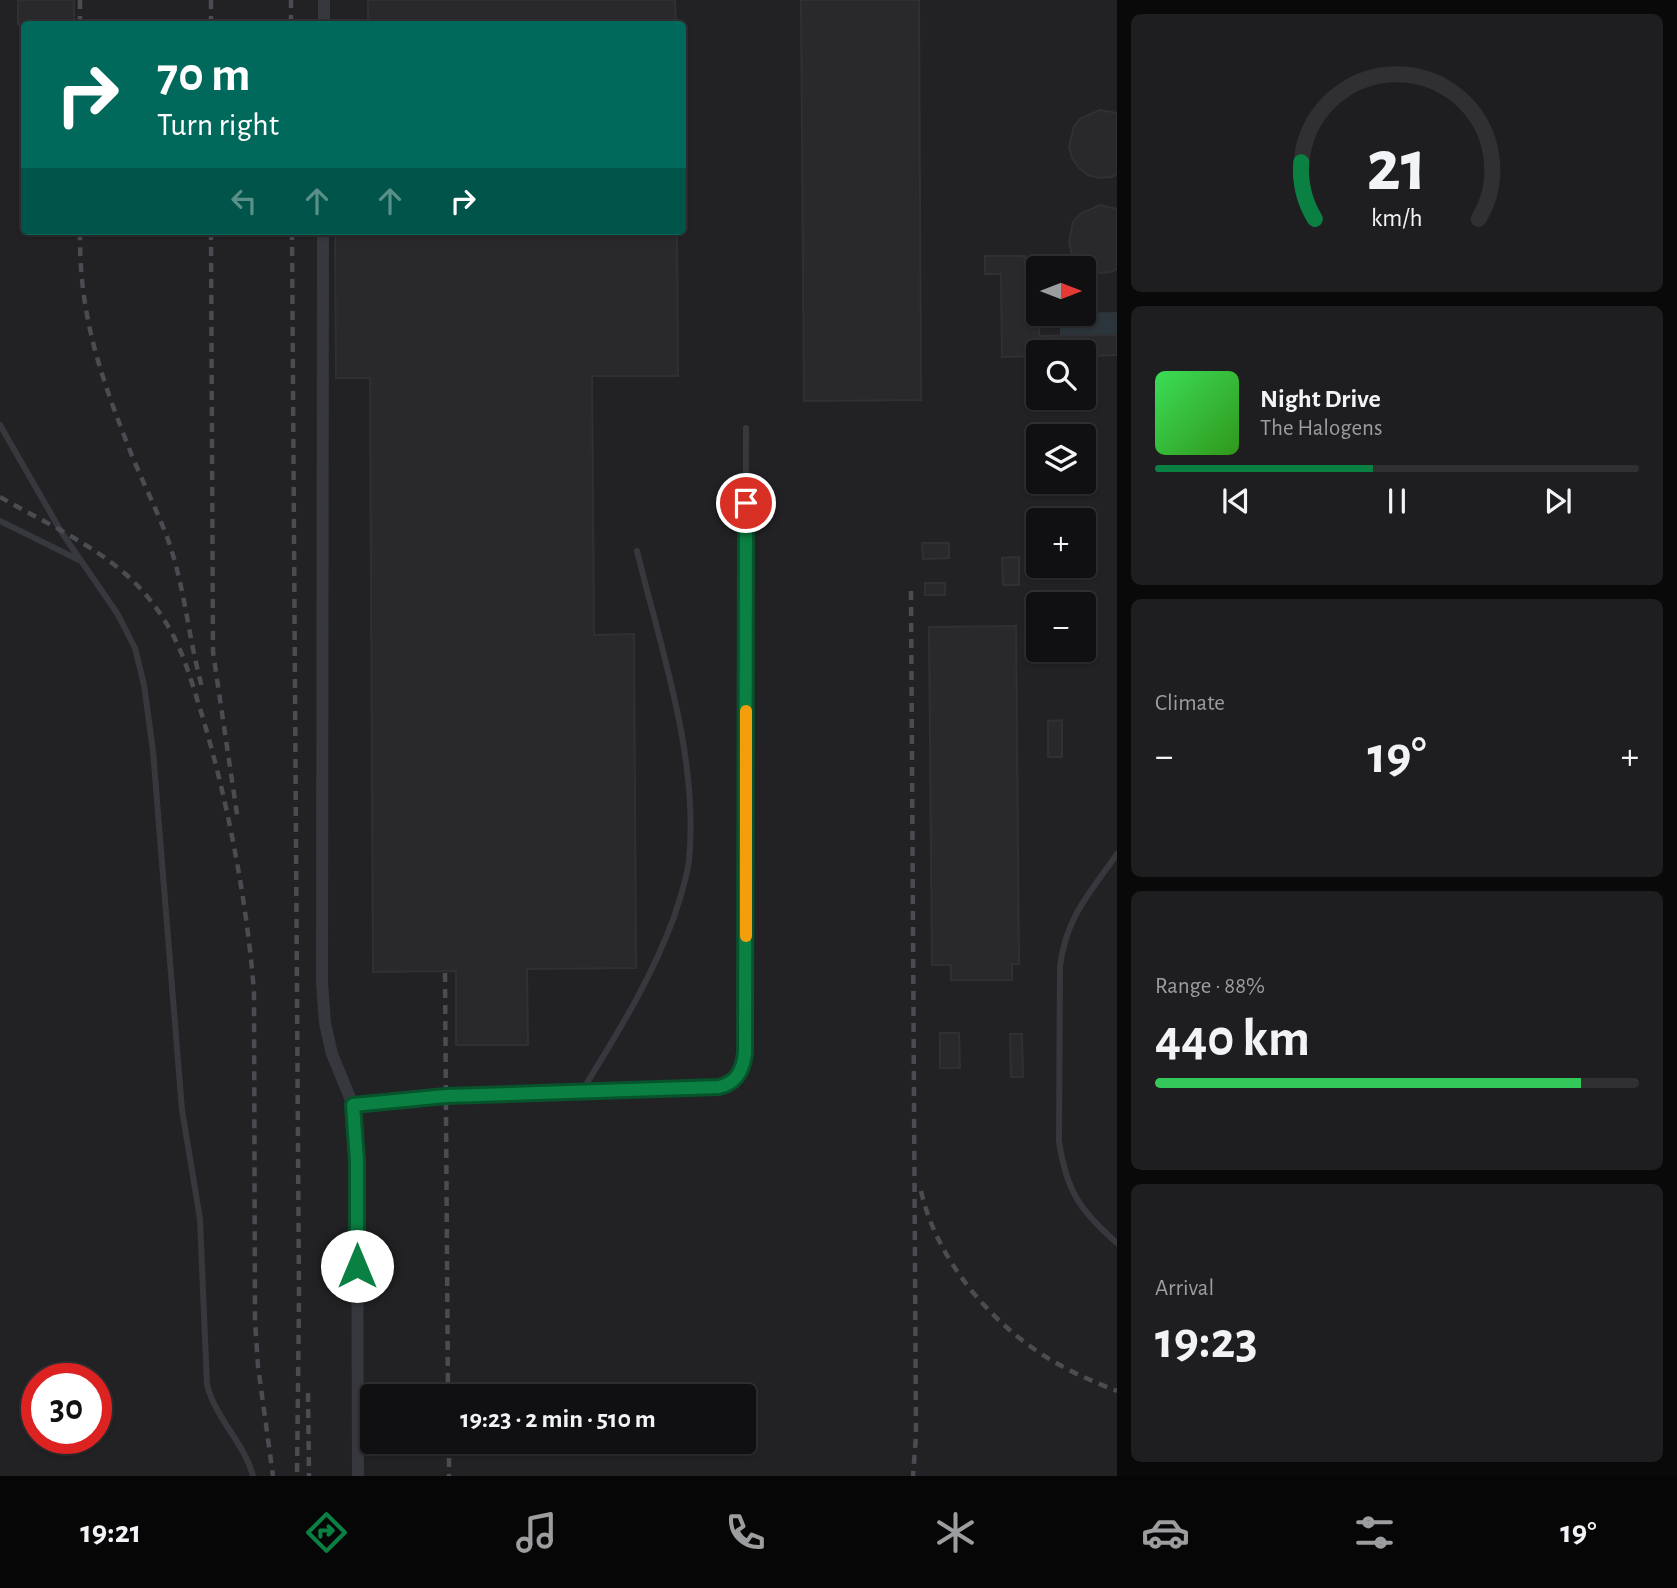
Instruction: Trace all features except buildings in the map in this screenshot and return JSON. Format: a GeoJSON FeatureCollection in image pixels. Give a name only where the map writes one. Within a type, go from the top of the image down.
{"type":"FeatureCollection","features":[{"type":"Feature","properties":{"kind":"street"},"geometry":{"type":"LineString","coordinates":[[324,0],[324,21]]}},
{"type":"Feature","properties":{"kind":"street"},"geometry":{"type":"LineString","coordinates":[[323,235],[322,983],[324,1023],[332,1054],[353,1105],[357,1161],[358,1476]]}},
{"type":"Feature","properties":{"kind":"lane"},"geometry":{"type":"LineString","coordinates":[[0,425],[62,533],[117,613],[135,648],[144,685],[153,751],[182,1110],[201,1219],[207,1385],[213,1405],[243,1449],[253,1476]]}},
{"type":"Feature","properties":{"kind":"lane"},"geometry":{"type":"LineString","coordinates":[[353,1105],[446,1096],[719,1087],[734,1080],[744,1064],[746,428]]}},
{"type":"Feature","properties":{"kind":"lane"},"geometry":{"type":"LineString","coordinates":[[0,521],[81,561]]}},
{"type":"Feature","properties":{"kind":"lane"},"geometry":{"type":"LineString","coordinates":[[582,1091],[634,1008],[656,965],[684,888],[689,861],[688,769],[637,551]]}},
{"type":"Feature","properties":{"kind":"lane"},"geometry":{"type":"LineString","coordinates":[[1117,854],[1073,916],[1062,946],[1059,1141],[1063,1168],[1076,1199],[1117,1243]]}},
{"type":"Feature","properties":{"kind":"shaded area"},"geometry":{"type":"Polygon","coordinates":[[[0,0],[1117,0],[1117,1476],[0,1476],[0,0]]]}},
{"type":"Feature","properties":{"kind":"shaded area"},"geometry":{"type":"Polygon","coordinates":[[[1096,312],[1117,312],[1117,335],[1060,336],[1060,326],[1096,326],[1096,312]]]}},
{"type":"Feature","properties":{"kind":"railway"},"geometry":{"type":"LineString","coordinates":[[80,0],[80,21]]}},
{"type":"Feature","properties":{"kind":"railway"},"geometry":{"type":"LineString","coordinates":[[211,0],[211,21]]}},
{"type":"Feature","properties":{"kind":"railway"},"geometry":{"type":"LineString","coordinates":[[291,0],[291,21]]}},
{"type":"Feature","properties":{"kind":"railway"},"geometry":{"type":"LineString","coordinates":[[80,235],[83,287],[92,339],[117,416],[173,555],[202,687]]}},
{"type":"Feature","properties":{"kind":"railway"},"geometry":{"type":"LineString","coordinates":[[211,235],[213,652],[238,821]]}},
{"type":"Feature","properties":{"kind":"railway"},"geometry":{"type":"LineString","coordinates":[[292,235],[299,1298],[297,1476]]}},
{"type":"Feature","properties":{"kind":"railway"},"geometry":{"type":"LineString","coordinates":[[0,497],[105,558],[147,596],[167,624],[179,648],[211,748],[228,817],[241,888],[254,992],[255,1321],[258,1366],[273,1476]]}},
{"type":"Feature","properties":{"kind":"railway"},"geometry":{"type":"LineString","coordinates":[[911,591],[916,1436],[913,1476]]}},
{"type":"Feature","properties":{"kind":"railway"},"geometry":{"type":"LineString","coordinates":[[445,973],[448,1384]]}},
{"type":"Feature","properties":{"kind":"railway"},"geometry":{"type":"LineString","coordinates":[[921,1191],[940,1243],[955,1268],[991,1313],[1012,1332],[1058,1364],[1117,1391]]}},
{"type":"Feature","properties":{"kind":"railway"},"geometry":{"type":"LineString","coordinates":[[308,1393],[309,1476]]}},
{"type":"Feature","properties":{"kind":"railway"},"geometry":{"type":"LineString","coordinates":[[449,1454],[449,1476]]}},
{"type":"Feature","properties":{"kind":"slow traffic"},"geometry":{"type":"LineString","coordinates":[[746,711],[746,936]]}},
{"type":"Feature","properties":{"kind":"route"},"geometry":{"type":"LineString","coordinates":[[357,1266],[357,1161],[353,1105],[446,1096],[719,1087],[728,1085],[740,1074],[745,1053],[746,503]]}}]}
